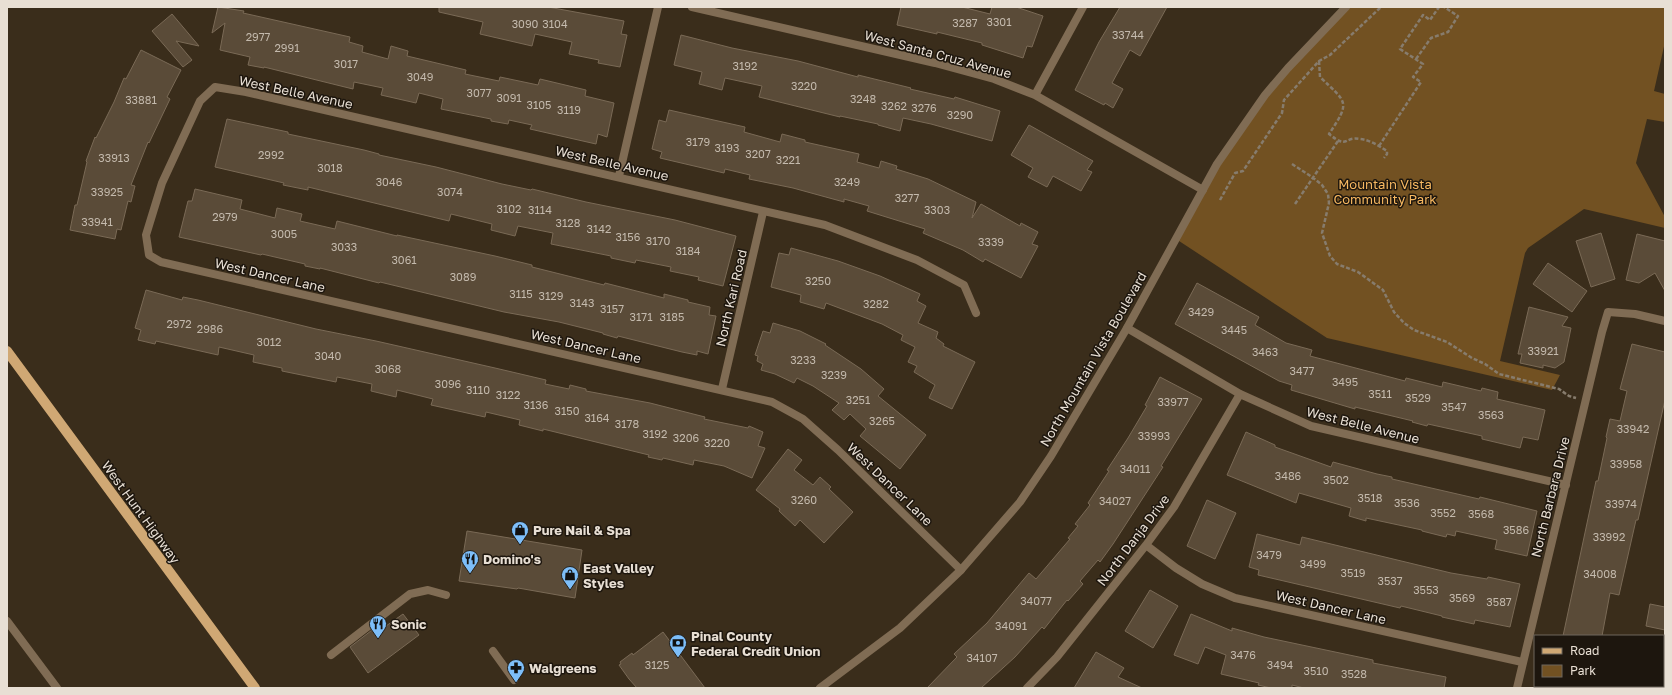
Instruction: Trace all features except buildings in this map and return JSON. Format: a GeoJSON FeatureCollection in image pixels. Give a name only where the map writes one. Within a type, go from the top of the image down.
{"type":"FeatureCollection","features":[{"type":"Feature","properties":{"kind":"main road","name":"West Hunt Highway"},"geometry":{"type":"LineString","coordinates":[[7,351],[255,688]]}},
{"type":"Feature","properties":{"kind":"street"},"geometry":{"type":"LineString","coordinates":[[619,176],[658,7]]}},
{"type":"Feature","properties":{"kind":"street","name":"West Santa Cruz Avenue"},"geometry":{"type":"LineString","coordinates":[[692,7],[935,63],[994,79],[1035,95],[1202,190]]}},
{"type":"Feature","properties":{"kind":"street"},"geometry":{"type":"LineString","coordinates":[[1035,95],[1083,7]]}},
{"type":"Feature","properties":{"kind":"street","name":"North Mountain Vista Boulevard"},"geometry":{"type":"LineString","coordinates":[[820,688],[900,628],[961,570],[1020,502],[1051,456],[1127,328],[1217,164],[1265,95],[1293,62],[1346,7]]}},
{"type":"Feature","properties":{"kind":"street","name":"West Belle Avenue"},"geometry":{"type":"LineString","coordinates":[[149,255],[146,236],[162,183],[200,101],[215,87],[246,92],[619,176],[763,212],[826,225],[916,260],[964,285],[976,314]]}},
{"type":"Feature","properties":{"kind":"street","name":"North Kari Road"},"geometry":{"type":"LineString","coordinates":[[722,389],[763,212]]}},
{"type":"Feature","properties":{"kind":"street","name":"West Dancer Lane"},"geometry":{"type":"LineString","coordinates":[[149,255],[161,262],[722,389],[772,402],[803,419],[838,450],[961,570]]}},
{"type":"Feature","properties":{"kind":"street","name":"North Barbara Drive"},"geometry":{"type":"LineString","coordinates":[[1517,688],[1522,662],[1608,312],[1635,314],[1665,321]]}},
{"type":"Feature","properties":{"kind":"street","name":"West Belle Avenue"},"geometry":{"type":"LineString","coordinates":[[1127,328],[1240,394],[1310,426],[1566,485]]}},
{"type":"Feature","properties":{"kind":"street","name":"North Danja Drive"},"geometry":{"type":"LineString","coordinates":[[1027,688],[1057,657],[1146,545],[1174,507],[1240,394]]}},
{"type":"Feature","properties":{"kind":"street","name":"West Dancer Lane"},"geometry":{"type":"LineString","coordinates":[[1146,545],[1176,568],[1202,584],[1234,598],[1522,662]]}},
{"type":"Feature","properties":{"kind":"street"},"geometry":{"type":"LineString","coordinates":[[331,655],[410,594],[428,590],[446,595]]}},
{"type":"Feature","properties":{"kind":"street"},"geometry":{"type":"LineString","coordinates":[[7,621],[55,685],[45,688]]}},
{"type":"Feature","properties":{"kind":"street"},"geometry":{"type":"LineString","coordinates":[[493,651],[514,680]]}},
{"type":"Feature","properties":{"kind":"path"},"geometry":{"type":"LineString","coordinates":[[1220,200],[1234,173],[1243,171],[1282,113],[1284,100],[1319,61],[1330,55],[1381,7]]}},
{"type":"Feature","properties":{"kind":"path"},"geometry":{"type":"LineString","coordinates":[[1379,146],[1420,82],[1413,77],[1423,64],[1400,48],[1423,15],[1430,20],[1439,7]]}},
{"type":"Feature","properties":{"kind":"path"},"geometry":{"type":"LineString","coordinates":[[1416,59],[1430,38],[1448,32],[1458,16],[1449,8],[1444,7]]}},
{"type":"Feature","properties":{"kind":"path"},"geometry":{"type":"LineString","coordinates":[[1319,61],[1320,77],[1338,92],[1344,105],[1343,112],[1329,134],[1338,141],[1344,142],[1359,139],[1379,146],[1387,151],[1384,158]]}},
{"type":"Feature","properties":{"kind":"path"},"geometry":{"type":"LineString","coordinates":[[1295,204],[1338,141]]}},
{"type":"Feature","properties":{"kind":"path"},"geometry":{"type":"LineString","coordinates":[[1292,164],[1312,177],[1328,194],[1329,203],[1322,233],[1330,256],[1337,264],[1358,272],[1383,290],[1394,312],[1404,323],[1414,330],[1447,342],[1472,358],[1486,364],[1500,374],[1559,389],[1569,396],[1586,401]]}},
{"type":"Feature","properties":{"kind":"green space","name":"Mountain Vista Community Park"},"geometry":{"type":"Polygon","coordinates":[[[1346,7],[1665,7],[1665,42],[1654,91],[1665,94],[1665,122],[1647,119],[1636,163],[1665,217],[1665,228],[1584,209],[1528,248],[1525,253],[1500,361],[1560,375],[1552,390],[1327,338],[1176,239],[1203,190],[1265,95],[1346,7]]]}},
{"type":"Feature","properties":{"kind":"place","name":"Pure Nail & Spa"},"geometry":{"type":"Point","coordinates":[520,545]}},
{"type":"Feature","properties":{"kind":"place","name":"Domino's"},"geometry":{"type":"Point","coordinates":[470,574]}},
{"type":"Feature","properties":{"kind":"place","name":"East Valley Styles"},"geometry":{"type":"Point","coordinates":[570,590]}},
{"type":"Feature","properties":{"kind":"place","name":"Sonic"},"geometry":{"type":"Point","coordinates":[378,639]}},
{"type":"Feature","properties":{"kind":"place","name":"Pinal County Federal Credit Union"},"geometry":{"type":"Point","coordinates":[678,658]}},
{"type":"Feature","properties":{"kind":"place","name":"Walgreens"},"geometry":{"type":"Point","coordinates":[516,683]}}]}
